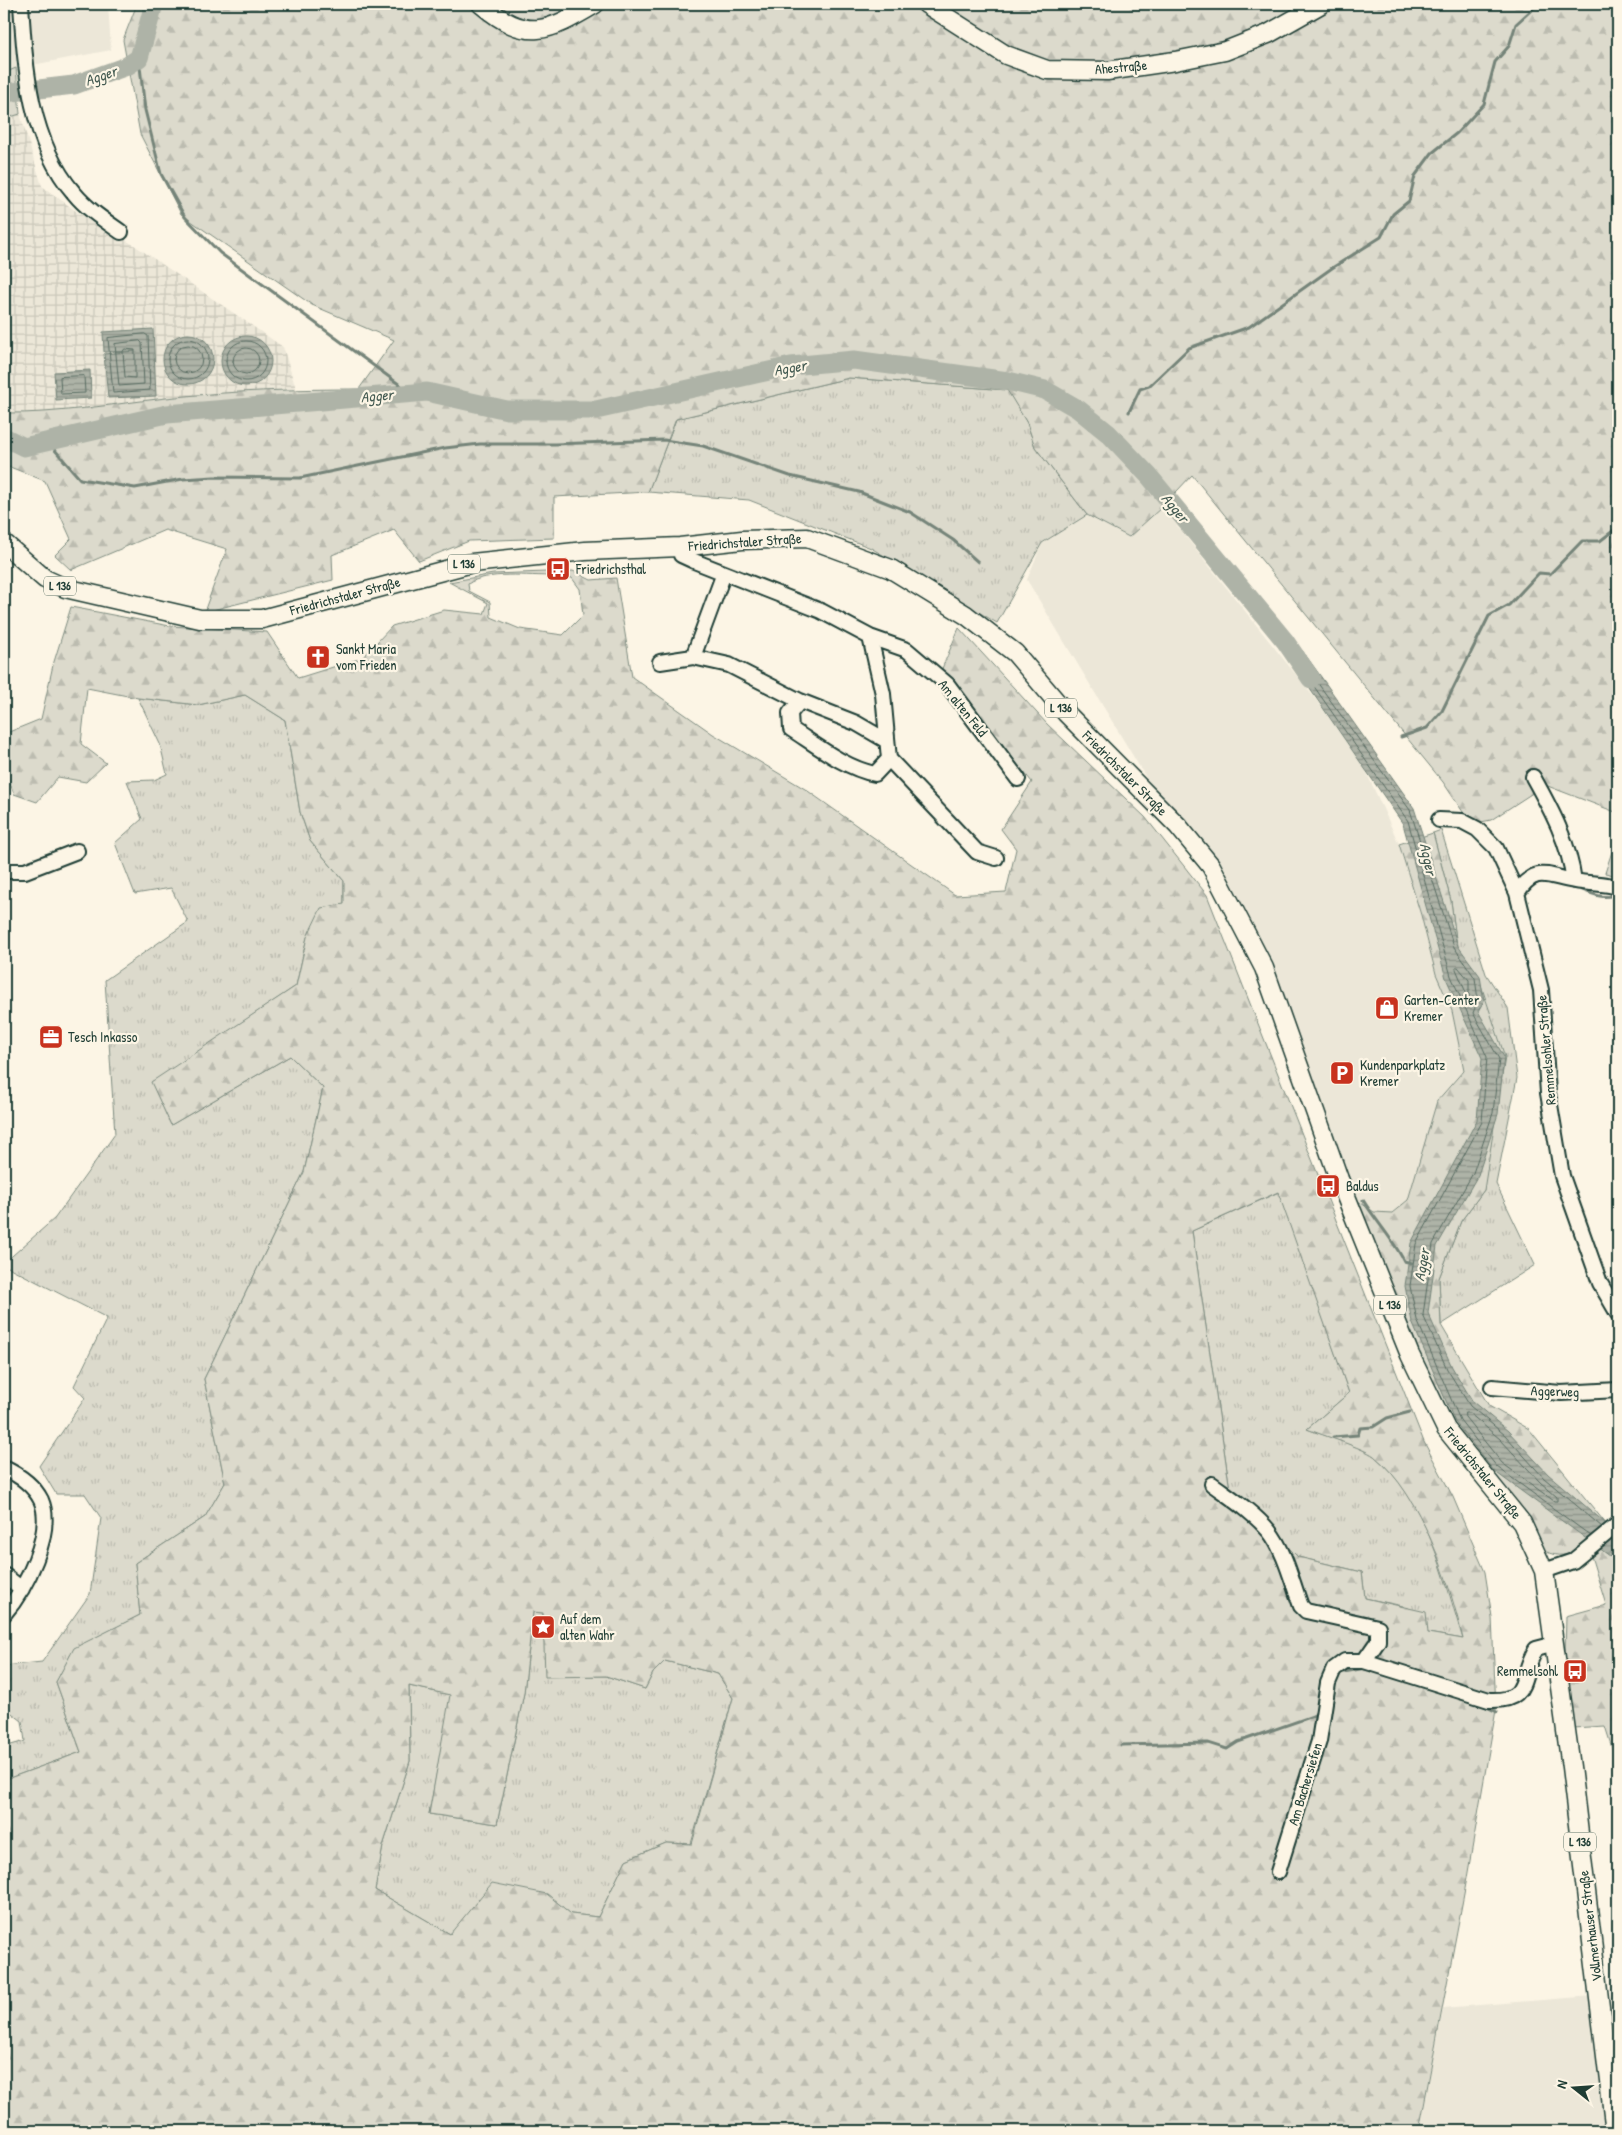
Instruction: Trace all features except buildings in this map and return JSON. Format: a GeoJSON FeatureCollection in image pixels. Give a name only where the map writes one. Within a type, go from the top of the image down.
{"type":"FeatureCollection","features":[{"type":"Feature","properties":{"kind":"main road"},"geometry":{"type":"LineString","coordinates":[[481,4],[511,25],[534,31],[561,24],[595,4]]}},
{"type":"Feature","properties":{"kind":"main road","name":"Ahestraße"},"geometry":{"type":"LineString","coordinates":[[926,4],[1006,55],[1047,70],[1107,71],[1175,61],[1225,51],[1268,34],[1321,4]]}},
{"type":"Feature","properties":{"kind":"main road","name":"Friedrichstaler Straße"},"geometry":{"type":"LineString","coordinates":[[4,543],[52,582],[65,588],[200,619],[262,619],[460,565],[562,553],[680,547],[742,540],[807,538],[891,569],[966,615],[1015,653],[1066,714],[1178,826],[1211,866],[1264,968],[1343,1188],[1410,1355],[1446,1429],[1522,1523],[1544,1572]]}},
{"type":"Feature","properties":{"kind":"main road","name":"Vollmerhauser Straße"},"geometry":{"type":"LineString","coordinates":[[1544,1572],[1556,1644],[1615,2131]]}},
{"type":"Feature","properties":{"kind":"street"},"geometry":{"type":"LineString","coordinates":[[21,4],[28,72],[34,107],[46,151],[73,192],[90,210],[121,232]]}},
{"type":"Feature","properties":{"kind":"street","name":"Am alten Feld"},"geometry":{"type":"LineString","coordinates":[[680,547],[682,555],[821,611],[870,637],[907,650],[947,684],[1018,779]]}},
{"type":"Feature","properties":{"kind":"street"},"geometry":{"type":"LineString","coordinates":[[693,657],[724,573]]}},
{"type":"Feature","properties":{"kind":"street"},"geometry":{"type":"LineString","coordinates":[[870,637],[883,694],[889,760],[977,852],[996,858]]}},
{"type":"Feature","properties":{"kind":"street"},"geometry":{"type":"LineString","coordinates":[[660,662],[693,657],[729,665],[800,701],[856,723],[887,741]]}},
{"type":"Feature","properties":{"kind":"street"},"geometry":{"type":"LineString","coordinates":[[800,701],[790,713],[791,729],[862,771],[874,774],[889,760]]}},
{"type":"Feature","properties":{"kind":"street"},"geometry":{"type":"LineString","coordinates":[[1533,777],[1560,827],[1572,864],[1574,881]]}},
{"type":"Feature","properties":{"kind":"street","name":"Remmelsohler Straße"},"geometry":{"type":"LineString","coordinates":[[1439,820],[1462,821],[1478,828],[1496,848],[1517,893],[1541,990],[1548,1093],[1562,1176],[1600,1283],[1618,1314]]}},
{"type":"Feature","properties":{"kind":"street"},"geometry":{"type":"LineString","coordinates":[[4,871],[26,871],[75,856],[39,874],[4,879]]}},
{"type":"Feature","properties":{"kind":"street"},"geometry":{"type":"LineString","coordinates":[[1517,893],[1524,882],[1532,876],[1540,874],[1618,887]]}},
{"type":"Feature","properties":{"kind":"street","name":"Aggerweg"},"geometry":{"type":"LineString","coordinates":[[1492,1388],[1561,1393],[1618,1390]]}},
{"type":"Feature","properties":{"kind":"street"},"geometry":{"type":"LineString","coordinates":[[4,1468],[20,1475],[34,1489],[42,1501],[44,1519],[42,1538],[22,1589],[4,1614]]}},
{"type":"Feature","properties":{"kind":"street"},"geometry":{"type":"LineString","coordinates":[[1212,1484],[1242,1506],[1269,1531],[1278,1544],[1302,1606],[1306,1611],[1378,1627],[1378,1641],[1364,1661]]}},
{"type":"Feature","properties":{"kind":"street"},"geometry":{"type":"LineString","coordinates":[[1544,1572],[1574,1561],[1618,1524]]}},
{"type":"Feature","properties":{"kind":"street"},"geometry":{"type":"LineString","coordinates":[[4,1575],[22,1589]]}},
{"type":"Feature","properties":{"kind":"street","name":"Am Bachersiefen"},"geometry":{"type":"LineString","coordinates":[[1278,1872],[1319,1741],[1328,1683],[1334,1669],[1345,1661],[1364,1661],[1489,1700],[1502,1700],[1515,1697],[1519,1692],[1536,1649],[1556,1644]]}},
{"type":"Feature","properties":{"kind":"shaded area"},"geometry":{"type":"Polygon","coordinates":[[[4,4],[108,4],[111,50],[22,67],[4,73],[4,4]]]}},
{"type":"Feature","properties":{"kind":"shaded area"},"geometry":{"type":"Polygon","coordinates":[[[20,114],[42,186],[80,214],[134,245],[283,347],[296,389],[167,398],[41,414],[4,413],[4,119],[20,114]]]}},
{"type":"Feature","properties":{"kind":"shaded area"},"geometry":{"type":"Polygon","coordinates":[[[1162,507],[1317,701],[1364,767],[1399,844],[1421,915],[1436,974],[1452,1011],[1464,1070],[1437,1101],[1408,1200],[1392,1213],[1374,1212],[1358,1201],[1280,986],[1241,907],[1153,789],[1027,580],[1042,543],[1087,515],[1129,537],[1162,507]]]}},
{"type":"Feature","properties":{"kind":"shaded area"},"geometry":{"type":"Polygon","coordinates":[[[1605,1995],[1618,2131],[1419,2131],[1443,2008],[1605,1995]]]}},
{"type":"Feature","properties":{"kind":"green space"},"geometry":{"type":"Polygon","coordinates":[[[137,4],[1618,4],[1618,813],[1545,785],[1491,820],[1471,824],[1443,782],[1192,475],[1162,507],[1129,537],[1087,515],[1035,447],[1027,423],[1007,390],[849,378],[676,419],[648,492],[554,497],[554,538],[469,541],[419,561],[394,530],[332,555],[333,580],[204,612],[227,549],[165,530],[71,570],[55,555],[71,539],[45,481],[10,467],[4,470],[4,413],[65,410],[214,394],[359,389],[394,340],[312,305],[181,214],[140,134],[123,40],[137,4]]]}},
{"type":"Feature","properties":{"kind":"green space"},"geometry":{"type":"Polygon","coordinates":[[[16,68],[20,114],[4,119],[4,73],[16,68]]]}},
{"type":"Feature","properties":{"kind":"green space"},"geometry":{"type":"Polygon","coordinates":[[[849,378],[1008,390],[1027,423],[1035,447],[1087,515],[1042,543],[997,623],[871,548],[749,500],[648,492],[676,419],[849,378]]]}},
{"type":"Feature","properties":{"kind":"green space"},"geometry":{"type":"Polygon","coordinates":[[[573,571],[591,580],[616,578],[632,677],[713,734],[805,789],[955,895],[1006,892],[1016,849],[1001,829],[1032,782],[941,671],[959,628],[1047,724],[1145,817],[1207,895],[1424,1442],[1453,1497],[1485,1572],[1492,1617],[1496,1710],[1467,1878],[1419,2131],[4,2131],[4,1780],[81,1752],[56,1682],[74,1648],[140,1615],[135,1563],[205,1517],[225,1483],[204,1379],[304,1172],[323,1088],[290,1056],[171,1125],[151,1082],[296,986],[307,937],[321,908],[344,904],[344,881],[310,841],[300,812],[285,720],[245,695],[198,705],[138,698],[87,688],[81,744],[106,763],[86,782],[58,777],[37,802],[14,794],[4,767],[4,734],[41,719],[53,665],[71,607],[170,626],[267,632],[298,678],[362,658],[392,626],[444,610],[484,614],[488,603],[449,582],[493,574],[573,571]],[[553,576],[485,577],[468,584],[469,591],[490,602],[491,617],[520,629],[563,635],[583,615],[580,589],[572,578],[553,576]],[[1278,1192],[1192,1231],[1230,1490],[1298,1557],[1362,1572],[1365,1598],[1426,1612],[1428,1633],[1463,1639],[1450,1591],[1431,1540],[1420,1516],[1406,1493],[1391,1473],[1374,1456],[1307,1429],[1349,1393],[1278,1192]],[[533,1612],[524,1693],[497,1824],[429,1814],[450,1695],[409,1686],[410,1761],[383,1846],[375,1890],[450,1934],[492,1883],[547,1894],[571,1914],[598,1917],[626,1860],[666,1843],[692,1844],[733,1698],[718,1674],[665,1661],[653,1673],[645,1689],[606,1676],[545,1677],[543,1613],[533,1612]]]}},
{"type":"Feature","properties":{"kind":"green space"},"geometry":{"type":"Polygon","coordinates":[[[245,695],[285,720],[300,812],[310,841],[344,881],[344,904],[307,937],[296,986],[152,1083],[171,1125],[290,1056],[323,1088],[304,1172],[204,1379],[225,1483],[205,1517],[135,1563],[140,1615],[74,1649],[56,1682],[81,1752],[4,1780],[4,1747],[25,1741],[22,1721],[4,1707],[4,1666],[42,1662],[90,1594],[101,1518],[85,1494],[56,1494],[39,1466],[85,1398],[74,1386],[107,1318],[4,1265],[4,1263],[55,1218],[115,1134],[105,980],[188,922],[171,888],[135,894],[115,843],[142,819],[127,781],[154,780],[167,774],[160,744],[138,698],[198,705],[245,695]]]}},
{"type":"Feature","properties":{"kind":"green space"},"geometry":{"type":"Polygon","coordinates":[[[1441,830],[1486,974],[1508,1008],[1517,1078],[1496,1184],[1535,1265],[1441,1325],[1439,1278],[1461,1221],[1484,1190],[1451,901],[1433,833],[1441,830]]]}},
{"type":"Feature","properties":{"kind":"green space"},"geometry":{"type":"Polygon","coordinates":[[[1433,833],[1451,901],[1457,947],[1480,982],[1505,1057],[1484,1190],[1461,1221],[1439,1278],[1441,1325],[1489,1406],[1529,1429],[1607,1525],[1586,1544],[1571,1553],[1563,1555],[1554,1555],[1545,1551],[1449,1423],[1387,1278],[1358,1201],[1374,1212],[1392,1213],[1408,1200],[1437,1101],[1464,1070],[1452,1011],[1436,974],[1421,915],[1399,844],[1433,833]]]}},
{"type":"Feature","properties":{"kind":"green space"},"geometry":{"type":"Polygon","coordinates":[[[1618,833],[1618,876],[1605,873],[1618,833]]]}},
{"type":"Feature","properties":{"kind":"green space"},"geometry":{"type":"Polygon","coordinates":[[[1279,1192],[1349,1393],[1307,1429],[1352,1445],[1374,1456],[1393,1474],[1421,1517],[1440,1565],[1463,1639],[1428,1633],[1403,1606],[1365,1598],[1362,1572],[1298,1557],[1230,1490],[1192,1231],[1279,1192]]]}},
{"type":"Feature","properties":{"kind":"green space"},"geometry":{"type":"Polygon","coordinates":[[[1618,1533],[1618,1767],[1605,1726],[1573,1728],[1565,1655],[1566,1616],[1606,1605],[1591,1556],[1618,1533]]]}},
{"type":"Feature","properties":{"kind":"green space"},"geometry":{"type":"Polygon","coordinates":[[[533,1612],[543,1613],[546,1676],[606,1676],[645,1689],[653,1673],[665,1661],[718,1674],[733,1698],[691,1844],[666,1843],[626,1860],[598,1917],[571,1914],[547,1894],[450,1934],[375,1890],[383,1846],[410,1761],[409,1686],[451,1695],[429,1814],[497,1824],[524,1693],[533,1612]]]}},
{"type":"Feature","properties":{"kind":"water"},"geometry":{"type":"Polygon","coordinates":[[[153,329],[156,396],[108,398],[104,354],[135,351],[104,352],[103,332],[153,329]]]}},
{"type":"Feature","properties":{"kind":"water"},"geometry":{"type":"Polygon","coordinates":[[[188,334],[198,336],[206,341],[211,349],[213,359],[211,369],[206,377],[198,382],[188,384],[178,382],[170,377],[165,369],[163,359],[165,349],[170,341],[178,336],[188,334]]]}},
{"type":"Feature","properties":{"kind":"water"},"geometry":{"type":"Polygon","coordinates":[[[246,336],[260,340],[267,347],[271,361],[267,375],[260,382],[246,386],[232,382],[225,375],[221,361],[225,347],[232,340],[246,336]]]}},
{"type":"Feature","properties":{"kind":"water"},"geometry":{"type":"Polygon","coordinates":[[[90,370],[91,398],[56,400],[54,372],[90,370]]]}},
{"type":"Feature","properties":{"kind":"water"},"geometry":{"type":"Polygon","coordinates":[[[1302,650],[1414,808],[1458,946],[1480,976],[1484,1001],[1478,1011],[1504,1057],[1498,1114],[1478,1175],[1437,1246],[1428,1313],[1452,1367],[1473,1402],[1508,1431],[1548,1474],[1618,1534],[1618,1562],[1494,1471],[1455,1422],[1412,1322],[1405,1286],[1411,1243],[1477,1120],[1482,1058],[1446,978],[1403,824],[1292,663],[1302,650]]]}},
{"type":"Feature","properties":{"kind":"waterway","name":"Agger"},"geometry":{"type":"LineString","coordinates":[[4,93],[74,85],[127,66],[139,58],[154,4]]}},
{"type":"Feature","properties":{"kind":"waterway"},"geometry":{"type":"LineString","coordinates":[[1129,412],[1140,389],[1149,386],[1189,348],[1249,327],[1332,268],[1381,237],[1393,214],[1409,201],[1415,176],[1432,153],[1457,133],[1484,104],[1495,62],[1509,46],[1516,24],[1538,4]]}},
{"type":"Feature","properties":{"kind":"waterway"},"geometry":{"type":"LineString","coordinates":[[139,58],[145,110],[161,174],[185,217],[220,253],[411,393]]}},
{"type":"Feature","properties":{"kind":"waterway","name":"Agger"},"geometry":{"type":"LineString","coordinates":[[4,437],[24,447],[167,414],[427,392],[507,410],[596,410],[791,366],[854,360],[1008,381],[1045,390],[1078,409],[1109,434],[1149,476],[1285,641],[1311,679]]}},
{"type":"Feature","properties":{"kind":"waterway"},"geometry":{"type":"LineString","coordinates":[[48,442],[80,479],[135,488],[183,479],[214,477],[300,478],[445,448],[480,444],[555,444],[664,440],[703,446],[790,476],[859,492],[910,512],[953,540],[978,562]]}},
{"type":"Feature","properties":{"kind":"waterway"},"geometry":{"type":"LineString","coordinates":[[1401,737],[1427,728],[1442,711],[1489,616],[1509,605],[1539,573],[1550,574],[1582,541],[1600,541],[1618,527]]}},
{"type":"Feature","properties":{"kind":"waterway"},"geometry":{"type":"LineString","coordinates":[[1580,889],[1604,897],[1618,893]]}},
{"type":"Feature","properties":{"kind":"waterway"},"geometry":{"type":"LineString","coordinates":[[1363,1200],[1404,1261],[1412,1263]]}},
{"type":"Feature","properties":{"kind":"waterway"},"geometry":{"type":"LineString","coordinates":[[1333,1437],[1358,1435],[1360,1428],[1373,1427],[1387,1418],[1410,1412]]}},
{"type":"Feature","properties":{"kind":"waterway"},"geometry":{"type":"LineString","coordinates":[[1339,1673],[1365,1668]]}},
{"type":"Feature","properties":{"kind":"waterway"},"geometry":{"type":"LineString","coordinates":[[1478,1703],[1497,1712]]}},
{"type":"Feature","properties":{"kind":"waterway"},"geometry":{"type":"LineString","coordinates":[[1121,1745],[1208,1743],[1227,1749],[1238,1742],[1313,1716],[1319,1712]]}},
{"type":"Feature","properties":{"kind":"railway"},"geometry":{"type":"LineString","coordinates":[[4,2125],[7,2131]]}},
{"type":"Feature","properties":{"kind":"place","name":"Friedrichsthal"},"geometry":{"type":"Point","coordinates":[558,569]}},
{"type":"Feature","properties":{"kind":"place","name":"Sankt Maria vom Frieden"},"geometry":{"type":"Point","coordinates":[318,657]}},
{"type":"Feature","properties":{"kind":"place","name":"Garten-Center Kremer"},"geometry":{"type":"Point","coordinates":[1387,1008]}},
{"type":"Feature","properties":{"kind":"place","name":"Tesch Inkasso"},"geometry":{"type":"Point","coordinates":[51,1037]}},
{"type":"Feature","properties":{"kind":"place","name":"Kundenparkplatz Kremer"},"geometry":{"type":"Point","coordinates":[1342,1073]}},
{"type":"Feature","properties":{"kind":"place","name":"Baldus"},"geometry":{"type":"Point","coordinates":[1328,1186]}},
{"type":"Feature","properties":{"kind":"place","name":"Auf dem alten Wahr"},"geometry":{"type":"Point","coordinates":[543,1627]}},
{"type":"Feature","properties":{"kind":"place","name":"Remmelsohl"},"geometry":{"type":"Point","coordinates":[1575,1671]}}]}
